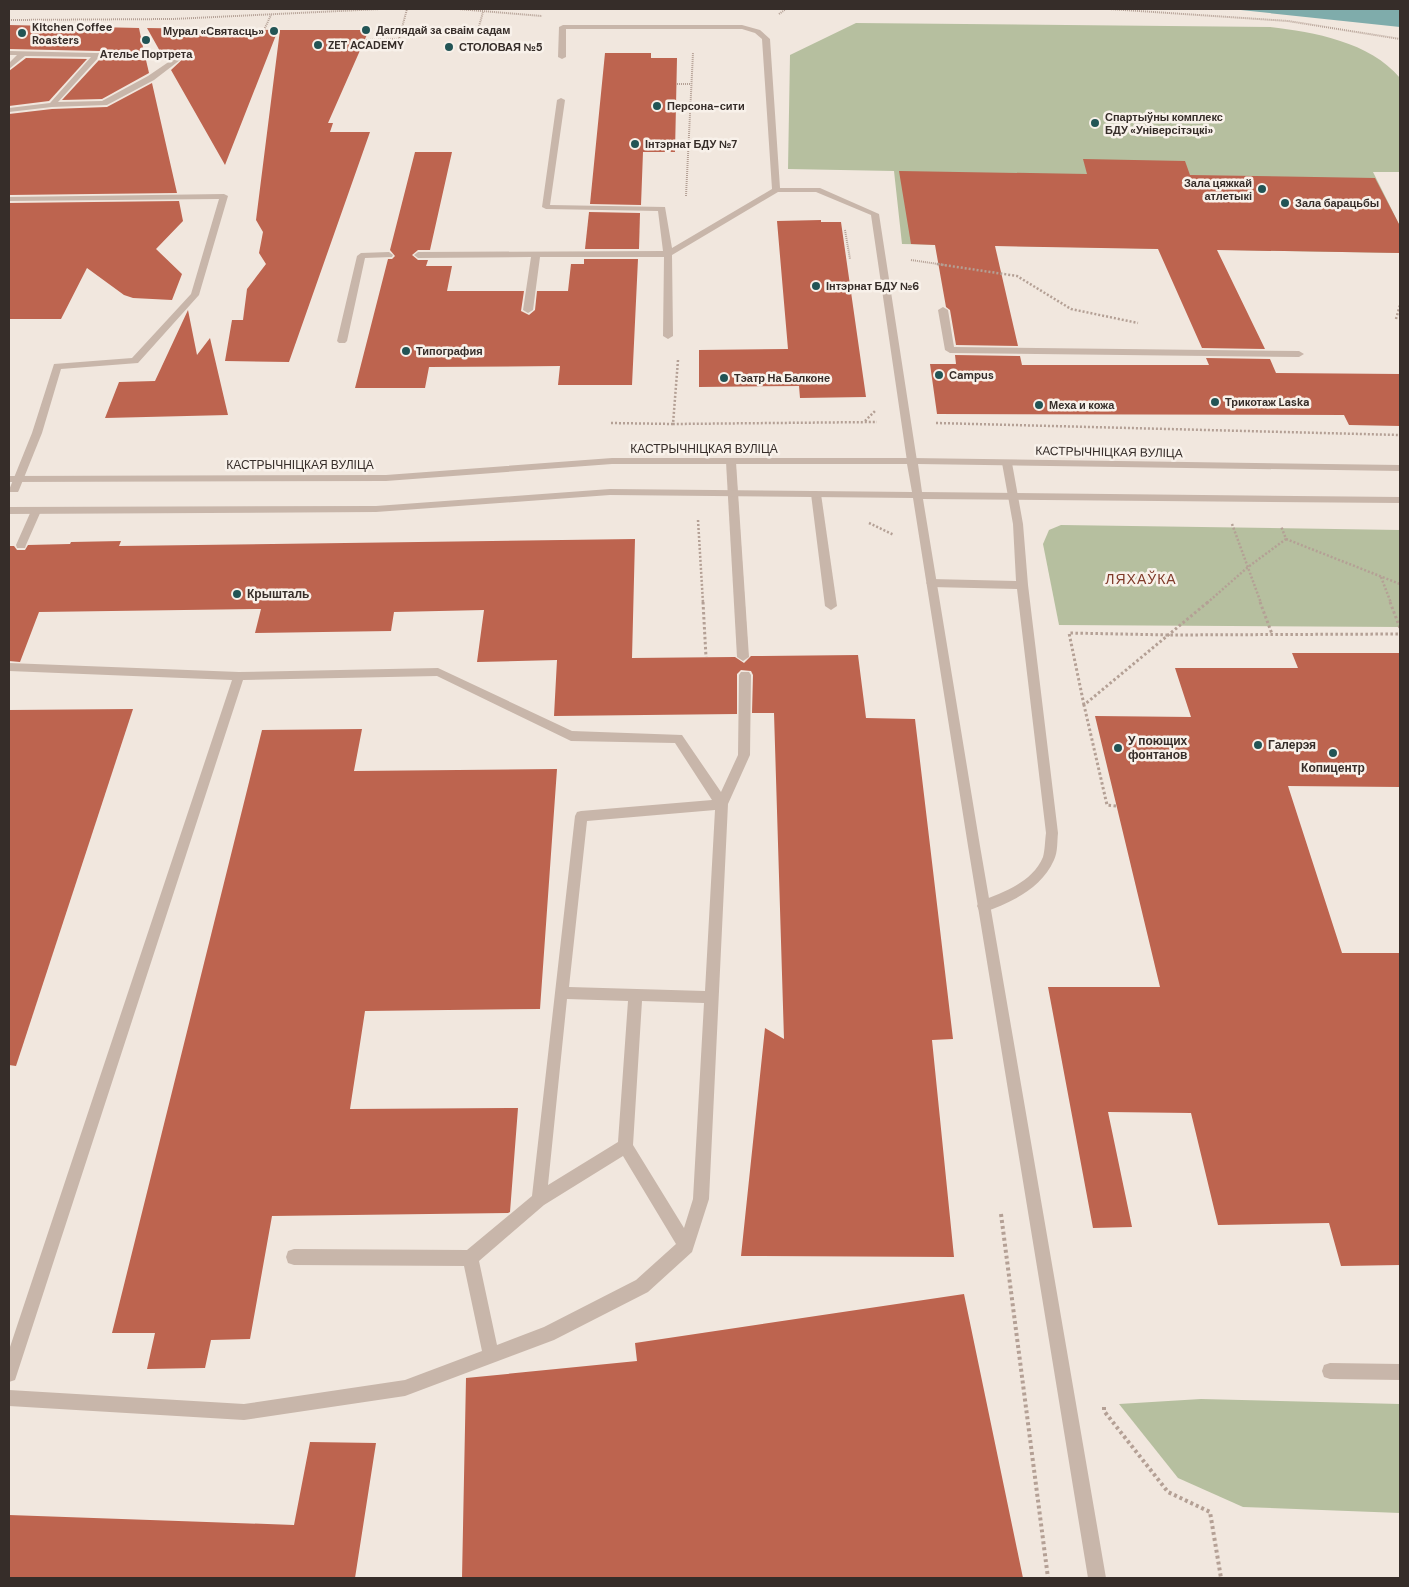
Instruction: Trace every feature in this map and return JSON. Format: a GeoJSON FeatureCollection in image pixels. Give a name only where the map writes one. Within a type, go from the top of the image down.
{"type":"FeatureCollection","features":[{"type":"Feature","properties":{"kind":"street"},"geometry":{"type":"LineString","coordinates":[[562,57],[563,26],[742,27],[755,29],[766,39],[776,190]]}},
{"type":"Feature","properties":{"kind":"street"},"geometry":{"type":"LineString","coordinates":[[9,53],[180,57],[151,78],[104,103],[52,105],[9,110]]}},
{"type":"Feature","properties":{"kind":"street"},"geometry":{"type":"LineString","coordinates":[[9,67],[23,54]]}},
{"type":"Feature","properties":{"kind":"street"},"geometry":{"type":"LineString","coordinates":[[52,105],[97,55]]}},
{"type":"Feature","properties":{"kind":"street"},"geometry":{"type":"LineString","coordinates":[[561,100],[546,207],[662,209],[668,254],[668,336]]}},
{"type":"Feature","properties":{"kind":"street"},"geometry":{"type":"LineString","coordinates":[[418,255],[668,254],[776,190],[817,190],[875,214],[931,583],[1097,1578]]}},
{"type":"Feature","properties":{"kind":"street"},"geometry":{"type":"LineString","coordinates":[[9,199],[224,196],[195,295],[135,361],[57,366],[37,433],[14,479],[14,490]]}},
{"type":"Feature","properties":{"kind":"street"},"geometry":{"type":"LineString","coordinates":[[342,341],[361,256],[389,255]]}},
{"type":"Feature","properties":{"kind":"street"},"geometry":{"type":"LineString","coordinates":[[528,310],[536,255]]}},
{"type":"Feature","properties":{"kind":"street"},"geometry":{"type":"LineString","coordinates":[[943,310],[950,350],[1299,354]]}},
{"type":"Feature","properties":{"kind":"street","name":"КАСТРЫЧНІЦКАЯ ВУЛІЦА"},"geometry":{"type":"LineString","coordinates":[[14,479],[386,478],[612,461],[912,461],[1400,468]]}},
{"type":"Feature","properties":{"kind":"street"},"geometry":{"type":"LineString","coordinates":[[731,462],[743,657]]}},
{"type":"Feature","properties":{"kind":"street"},"geometry":{"type":"LineString","coordinates":[[984,906],[1013,894],[1033,881],[1049,858],[1052,832],[1022,585],[1018,524],[1007,463]]}},
{"type":"Feature","properties":{"kind":"street"},"geometry":{"type":"LineString","coordinates":[[9,511],[376,508],[515,500],[610,492],[1400,500]]}},
{"type":"Feature","properties":{"kind":"street"},"geometry":{"type":"LineString","coordinates":[[816,494],[831,606]]}},
{"type":"Feature","properties":{"kind":"street"},"geometry":{"type":"LineString","coordinates":[[21,545],[36,510]]}},
{"type":"Feature","properties":{"kind":"street"},"geometry":{"type":"LineString","coordinates":[[931,583],[1022,585]]}},
{"type":"Feature","properties":{"kind":"street"},"geometry":{"type":"LineString","coordinates":[[9,666],[239,676],[438,672],[571,736],[678,738],[722,804]]}},
{"type":"Feature","properties":{"kind":"street"},"geometry":{"type":"LineString","coordinates":[[9,1398],[244,1412],[405,1388],[548,1334],[642,1286],[686,1246],[702,1199],[722,804],[744,755],[745,675]]}},
{"type":"Feature","properties":{"kind":"street"},"geometry":{"type":"LineString","coordinates":[[9,1374],[239,676]]}},
{"type":"Feature","properties":{"kind":"street"},"geometry":{"type":"LineString","coordinates":[[539,1200],[581,816],[722,804]]}},
{"type":"Feature","properties":{"kind":"street"},"geometry":{"type":"LineString","coordinates":[[561,993],[712,997]]}},
{"type":"Feature","properties":{"kind":"street"},"geometry":{"type":"LineString","coordinates":[[635,995],[625,1146],[686,1246]]}},
{"type":"Feature","properties":{"kind":"street"},"geometry":{"type":"LineString","coordinates":[[294,1257],[470,1258],[539,1200],[625,1146]]}},
{"type":"Feature","properties":{"kind":"street"},"geometry":{"type":"LineString","coordinates":[[470,1258],[491,1355]]}},
{"type":"Feature","properties":{"kind":"street"},"geometry":{"type":"LineString","coordinates":[[1330,1372],[1400,1372]]}},
{"type":"Feature","properties":{"kind":"path"},"geometry":{"type":"LineString","coordinates":[[9,20],[173,19],[381,9]]}},
{"type":"Feature","properties":{"kind":"path"},"geometry":{"type":"LineString","coordinates":[[364,40],[399,39],[408,9]]}},
{"type":"Feature","properties":{"kind":"path"},"geometry":{"type":"LineString","coordinates":[[1109,9],[1288,21],[1400,38]]}},
{"type":"Feature","properties":{"kind":"path"},"geometry":{"type":"LineString","coordinates":[[478,30],[483,12]]}},
{"type":"Feature","properties":{"kind":"path"},"geometry":{"type":"LineString","coordinates":[[264,30],[271,14]]}},
{"type":"Feature","properties":{"kind":"path"},"geometry":{"type":"LineString","coordinates":[[677,84],[691,84]]}},
{"type":"Feature","properties":{"kind":"path"},"geometry":{"type":"LineString","coordinates":[[845,228],[852,266]]}},
{"type":"Feature","properties":{"kind":"path"},"geometry":{"type":"LineString","coordinates":[[881,257],[927,261],[1017,276],[1071,309],[1142,324]]}},
{"type":"Feature","properties":{"kind":"path"},"geometry":{"type":"LineString","coordinates":[[1396,319],[1400,305]]}},
{"type":"Feature","properties":{"kind":"path"},"geometry":{"type":"LineString","coordinates":[[865,422],[877,408]]}},
{"type":"Feature","properties":{"kind":"path"},"geometry":{"type":"LineString","coordinates":[[610,423],[673,424]]}},
{"type":"Feature","properties":{"kind":"path"},"geometry":{"type":"LineString","coordinates":[[698,519],[706,657]]}},
{"type":"Feature","properties":{"kind":"path"},"geometry":{"type":"LineString","coordinates":[[1231,521],[1272,634]]}},
{"type":"Feature","properties":{"kind":"path"},"geometry":{"type":"LineString","coordinates":[[1279,521],[1286,539],[1400,584]]}},
{"type":"Feature","properties":{"kind":"path"},"geometry":{"type":"LineString","coordinates":[[1084,705],[1248,567],[1286,539]]}},
{"type":"Feature","properties":{"kind":"path"},"geometry":{"type":"LineString","coordinates":[[1380,576],[1400,628]]}},
{"type":"Feature","properties":{"kind":"path"},"geometry":{"type":"LineString","coordinates":[[1116,806],[1107,805],[1069,632],[1400,634]]}},
{"type":"Feature","properties":{"kind":"path"},"geometry":{"type":"LineString","coordinates":[[1102,1401],[1104,1411],[1168,1492],[1210,1512],[1221,1578]]}},
{"type":"Feature","properties":{"kind":"green space","name":"Спартыўны комплекс БДУ «Універсітэцкі»"},"geometry":{"type":"Polygon","coordinates":[[[856,23],[1270,27],[1323,36],[1357,47],[1388,66],[1400,78],[1400,172],[1373,172],[1400,226],[1400,253],[902,244],[894,171],[788,169],[790,55],[856,23]]]}},
{"type":"Feature","properties":{"kind":"green space"},"geometry":{"type":"Polygon","coordinates":[[[1061,525],[1400,530],[1400,627],[1059,625],[1043,544],[1049,530],[1061,525]]]}},
{"type":"Feature","properties":{"kind":"green space"},"geometry":{"type":"Polygon","coordinates":[[[1201,1399],[1400,1404],[1400,1513],[1243,1507],[1178,1478],[1119,1404],[1201,1399]]]}},
{"type":"Feature","properties":{"kind":"water"},"geometry":{"type":"Polygon","coordinates":[[[1231,9],[1400,9],[1400,27],[1231,9]]]}},
{"type":"Feature","properties":{"kind":"building"},"geometry":{"type":"Polygon","coordinates":[[[9,25],[139,28],[144,52],[9,49],[9,25]]]}},
{"type":"Feature","properties":{"kind":"building"},"geometry":{"type":"Polygon","coordinates":[[[147,28],[278,30],[225,165],[171,70],[186,56],[180,53],[161,53],[147,28]]]}},
{"type":"Feature","properties":{"kind":"building"},"geometry":{"type":"Polygon","coordinates":[[[280,30],[369,30],[328,123],[333,123],[330,132],[370,132],[289,362],[225,361],[232,320],[243,320],[247,289],[266,264],[259,253],[263,232],[256,220],[280,30]]]}},
{"type":"Feature","properties":{"kind":"building","name":"Інтэрнат БДУ №7"},"geometry":{"type":"Polygon","coordinates":[[[605,53],[651,53],[651,58],[677,58],[675,152],[643,152],[641,205],[590,204],[605,53]]]}},
{"type":"Feature","properties":{"kind":"building"},"geometry":{"type":"Polygon","coordinates":[[[26,58],[87,59],[49,101],[9,106],[9,71],[26,58]]]}},
{"type":"Feature","properties":{"kind":"building"},"geometry":{"type":"Polygon","coordinates":[[[100,59],[146,60],[149,73],[102,99],[62,100],[100,59]]]}},
{"type":"Feature","properties":{"kind":"building"},"geometry":{"type":"Polygon","coordinates":[[[152,83],[177,193],[9,195],[9,114],[52,109],[107,107],[152,83]]]}},
{"type":"Feature","properties":{"kind":"building"},"geometry":{"type":"Polygon","coordinates":[[[415,152],[452,152],[430,250],[418,250],[412,255],[418,260],[428,260],[426,266],[452,266],[447,291],[524,291],[521,311],[529,315],[535,310],[537,291],[568,291],[571,264],[584,264],[584,259],[638,259],[632,385],[558,385],[560,366],[429,367],[425,388],[355,388],[388,259],[392,259],[395,256],[390,250],[415,152]]]}},
{"type":"Feature","properties":{"kind":"building"},"geometry":{"type":"Polygon","coordinates":[[[1083,159],[1185,161],[1190,175],[1375,178],[1400,226],[1400,253],[1217,250],[1265,349],[1202,348],[1158,249],[995,246],[1018,346],[956,345],[950,310],[946,307],[935,245],[911,244],[899,171],[1087,174],[1083,159]]]}},
{"type":"Feature","properties":{"kind":"building"},"geometry":{"type":"Polygon","coordinates":[[[179,201],[183,221],[156,249],[182,274],[172,300],[133,298],[124,295],[87,268],[61,319],[9,319],[9,203],[179,201]]]}},
{"type":"Feature","properties":{"kind":"building"},"geometry":{"type":"Polygon","coordinates":[[[589,212],[640,213],[639,249],[585,249],[589,212]]]}},
{"type":"Feature","properties":{"kind":"building","name":"Інтэрнат БДУ №6"},"geometry":{"type":"Polygon","coordinates":[[[821,220],[821,222],[841,222],[866,397],[800,398],[799,386],[699,387],[699,350],[788,349],[777,221],[821,220]]]}},
{"type":"Feature","properties":{"kind":"building"},"geometry":{"type":"Polygon","coordinates":[[[188,310],[197,355],[210,338],[228,415],[105,418],[119,382],[155,381],[188,310]]]}},
{"type":"Feature","properties":{"kind":"building"},"geometry":{"type":"Polygon","coordinates":[[[955,355],[1020,356],[1022,365],[1209,365],[1206,358],[1270,359],[1276,373],[1400,374],[1400,426],[1349,425],[1344,415],[937,414],[930,364],[956,364],[955,355]]]}},
{"type":"Feature","properties":{"kind":"building"},"geometry":{"type":"Polygon","coordinates":[[[635,539],[632,658],[735,657],[744,663],[751,656],[858,655],[866,718],[915,719],[953,1039],[932,1040],[954,1257],[741,1256],[765,1028],[784,1039],[774,713],[752,713],[753,675],[751,671],[741,670],[737,674],[737,714],[554,716],[557,660],[477,662],[484,610],[394,612],[391,631],[255,633],[261,609],[39,612],[20,662],[9,661],[9,546],[14,546],[17,550],[25,550],[28,545],[121,541],[119,546],[635,539]]]}},
{"type":"Feature","properties":{"kind":"building"},"geometry":{"type":"Polygon","coordinates":[[[1292,653],[1400,653],[1400,787],[1288,786],[1342,953],[1400,953],[1400,1265],[1341,1266],[1329,1223],[1218,1225],[1191,1113],[1108,1112],[1132,1227],[1093,1228],[1048,987],[1160,987],[1095,716],[1191,717],[1175,668],[1298,668],[1292,653]]]}},
{"type":"Feature","properties":{"kind":"building"},"geometry":{"type":"Polygon","coordinates":[[[133,709],[16,1066],[9,1065],[9,710],[133,709]]]}},
{"type":"Feature","properties":{"kind":"building"},"geometry":{"type":"Polygon","coordinates":[[[362,729],[354,771],[557,769],[540,1009],[365,1011],[350,1109],[518,1108],[510,1212],[272,1216],[250,1339],[211,1340],[205,1368],[147,1369],[155,1333],[112,1333],[262,730],[362,729]]]}},
{"type":"Feature","properties":{"kind":"building"},"geometry":{"type":"Polygon","coordinates":[[[964,1294],[1023,1578],[462,1578],[466,1378],[637,1361],[635,1343],[964,1294]]]}},
{"type":"Feature","properties":{"kind":"building"},"geometry":{"type":"Polygon","coordinates":[[[310,1442],[376,1443],[355,1578],[9,1578],[9,1515],[294,1525],[310,1442]]]}},
{"type":"Feature","properties":{"kind":"place","name":"Даглядай за сваім садам"},"geometry":{"type":"Point","coordinates":[366,30]}},
{"type":"Feature","properties":{"kind":"place","name":"Мурал «Святасць»"},"geometry":{"type":"Point","coordinates":[274,31]}},
{"type":"Feature","properties":{"kind":"place","name":"Kitchen Coffee Roasters"},"geometry":{"type":"Point","coordinates":[22,33]}},
{"type":"Feature","properties":{"kind":"place","name":"Ателье Портрета"},"geometry":{"type":"Point","coordinates":[146,40]}},
{"type":"Feature","properties":{"kind":"place","name":"ZET ACADEMY"},"geometry":{"type":"Point","coordinates":[318,45]}},
{"type":"Feature","properties":{"kind":"place","name":"СТОЛОВАЯ №5"},"geometry":{"type":"Point","coordinates":[449,47]}},
{"type":"Feature","properties":{"kind":"place","name":"Персона-сити"},"geometry":{"type":"Point","coordinates":[657,106]}},
{"type":"Feature","properties":{"kind":"place","name":"Спартыўны комплекс БДУ «Універсітэцкі»"},"geometry":{"type":"Point","coordinates":[1095,123]}},
{"type":"Feature","properties":{"kind":"place","name":"Інтэрнат БДУ №7"},"geometry":{"type":"Point","coordinates":[635,144]}},
{"type":"Feature","properties":{"kind":"place","name":"Зала цяжкай атлетыкі"},"geometry":{"type":"Point","coordinates":[1262,189]}},
{"type":"Feature","properties":{"kind":"place","name":"Зала барацьбы"},"geometry":{"type":"Point","coordinates":[1285,203]}},
{"type":"Feature","properties":{"kind":"place","name":"Інтэрнат БДУ №6"},"geometry":{"type":"Point","coordinates":[816,286]}},
{"type":"Feature","properties":{"kind":"place","name":"Типография"},"geometry":{"type":"Point","coordinates":[406,351]}},
{"type":"Feature","properties":{"kind":"place","name":"Campus"},"geometry":{"type":"Point","coordinates":[939,375]}},
{"type":"Feature","properties":{"kind":"place","name":"Тэатр На Балконе"},"geometry":{"type":"Point","coordinates":[724,378]}},
{"type":"Feature","properties":{"kind":"place","name":"Трикотаж Laska"},"geometry":{"type":"Point","coordinates":[1215,402]}},
{"type":"Feature","properties":{"kind":"place","name":"Меха и кожа"},"geometry":{"type":"Point","coordinates":[1039,405]}},
{"type":"Feature","properties":{"kind":"place","name":"Крышталь"},"geometry":{"type":"Point","coordinates":[237,594]}},
{"type":"Feature","properties":{"kind":"place","name":"Галерэя"},"geometry":{"type":"Point","coordinates":[1258,745]}},
{"type":"Feature","properties":{"kind":"place","name":"У поющих фонтанов"},"geometry":{"type":"Point","coordinates":[1118,748]}},
{"type":"Feature","properties":{"kind":"place","name":"Копицентр"},"geometry":{"type":"Point","coordinates":[1333,753]}},
{"type":"Feature","properties":{"kind":"district","name":"ЛЯХАЎКА"},"geometry":{"type":"Point","coordinates":[1141,579]}}]}
